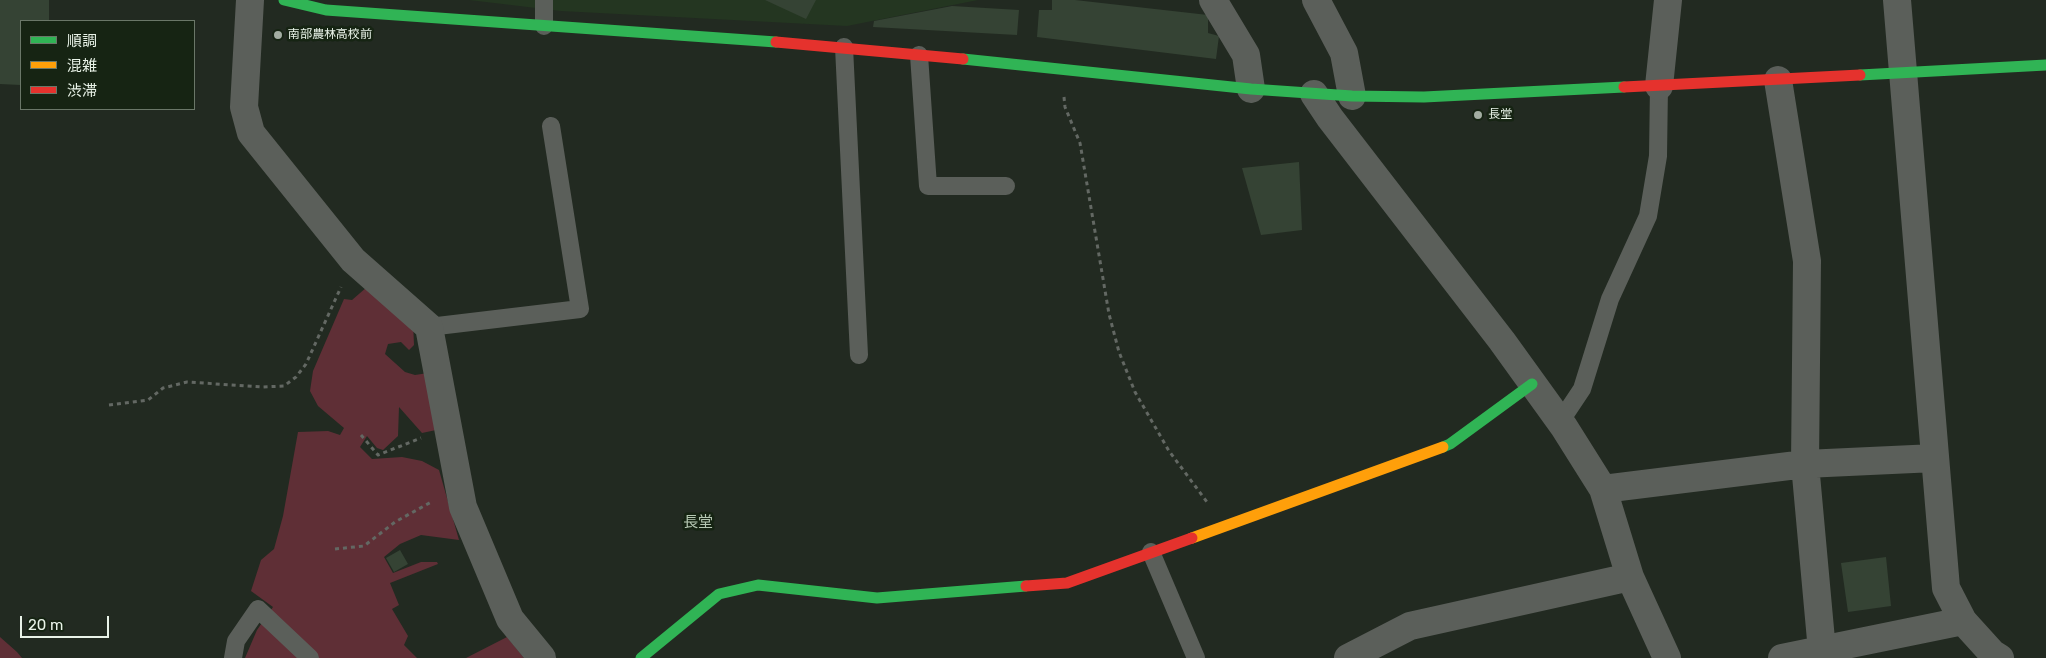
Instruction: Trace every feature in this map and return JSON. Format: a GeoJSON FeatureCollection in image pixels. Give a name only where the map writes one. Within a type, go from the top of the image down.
{"type":"FeatureCollection","features":[{"type":"Feature","properties":{"kind":"street"},"geometry":{"type":"LineString","coordinates":[[250,0],[244,107],[251,133],[354,260],[429,327],[462,508],[510,619],[542,658]]}},
{"type":"Feature","properties":{"kind":"street"},"geometry":{"type":"LineString","coordinates":[[284,0],[326,10],[844,48],[1252,89],[1352,96],[1424,97],[2046,65]]}},
{"type":"Feature","properties":{"kind":"street"},"geometry":{"type":"LineString","coordinates":[[1214,0],[1246,55],[1252,89]]}},
{"type":"Feature","properties":{"kind":"street"},"geometry":{"type":"LineString","coordinates":[[1316,0],[1344,53],[1352,96]]}},
{"type":"Feature","properties":{"kind":"street"},"geometry":{"type":"LineString","coordinates":[[1659,86],[1668,0]]}},
{"type":"Feature","properties":{"kind":"street"},"geometry":{"type":"LineString","coordinates":[[1897,0],[1946,588],[1963,621],[1992,653],[2000,658]]}},
{"type":"Feature","properties":{"kind":"street"},"geometry":{"type":"LineString","coordinates":[[1778,80],[1807,261],[1804,464],[1823,655]]}},
{"type":"Feature","properties":{"kind":"street"},"geometry":{"type":"LineString","coordinates":[[1314,94],[1330,118],[1502,341],[1560,422],[1603,488],[1630,577],[1667,658]]}},
{"type":"Feature","properties":{"kind":"street"},"geometry":{"type":"LineString","coordinates":[[641,658],[719,594],[758,585],[877,598],[1067,583],[1224,524],[1450,444],[1532,384]]}},
{"type":"Feature","properties":{"kind":"street"},"geometry":{"type":"LineString","coordinates":[[1603,488],[1804,464],[1935,458]]}},
{"type":"Feature","properties":{"kind":"street"},"geometry":{"type":"LineString","coordinates":[[1348,658],[1410,626],[1630,577]]}},
{"type":"Feature","properties":{"kind":"street"},"geometry":{"type":"LineString","coordinates":[[1782,658],[1823,655],[1963,621]]}},
{"type":"Feature","properties":{"kind":"lane"},"geometry":{"type":"LineString","coordinates":[[544,0],[544,26]]}},
{"type":"Feature","properties":{"kind":"lane"},"geometry":{"type":"LineString","coordinates":[[844,48],[859,354]]}},
{"type":"Feature","properties":{"kind":"lane"},"geometry":{"type":"LineString","coordinates":[[919,55],[928,186],[1006,186]]}},
{"type":"Feature","properties":{"kind":"lane"},"geometry":{"type":"LineString","coordinates":[[1560,422],[1582,389],[1610,299],[1648,216],[1658,156],[1659,86]]}},
{"type":"Feature","properties":{"kind":"lane"},"geometry":{"type":"LineString","coordinates":[[429,327],[580,309],[551,126]]}},
{"type":"Feature","properties":{"kind":"lane"},"geometry":{"type":"LineString","coordinates":[[1151,552],[1196,658]]}},
{"type":"Feature","properties":{"kind":"lane"},"geometry":{"type":"LineString","coordinates":[[233,658],[236,641],[258,609],[310,658]]}},
{"type":"Feature","properties":{"kind":"path"},"geometry":{"type":"LineString","coordinates":[[1058,68],[1065,107],[1080,143],[1108,314],[1119,352],[1135,392],[1169,451],[1224,524]]}},
{"type":"Feature","properties":{"kind":"path"},"geometry":{"type":"LineString","coordinates":[[109,405],[148,400],[163,388],[187,382],[263,387],[284,386],[296,377],[306,364],[354,260]]}},
{"type":"Feature","properties":{"kind":"path"},"geometry":{"type":"LineString","coordinates":[[361,435],[378,455],[429,435],[448,431]]}},
{"type":"Feature","properties":{"kind":"path"},"geometry":{"type":"LineString","coordinates":[[335,549],[364,546],[395,522],[459,488]]}},
{"type":"Feature","properties":{"kind":"shaded area"},"geometry":{"type":"Polygon","coordinates":[[[469,0],[978,0],[847,26],[561,11],[469,0]]]}},
{"type":"Feature","properties":{"kind":"shaded area"},"geometry":{"type":"Polygon","coordinates":[[[367,287],[413,322],[414,345],[409,350],[401,342],[388,344],[385,354],[405,372],[415,375],[428,373],[436,430],[422,433],[399,407],[398,436],[383,450],[377,448],[367,436],[360,447],[372,459],[402,457],[422,461],[439,470],[459,540],[421,535],[400,544],[384,557],[393,573],[421,562],[437,562],[438,564],[390,583],[399,605],[392,609],[408,636],[404,645],[417,658],[245,658],[257,630],[273,607],[251,591],[261,560],[274,549],[283,516],[298,432],[328,431],[340,435],[344,428],[318,406],[310,391],[313,371],[344,299],[352,300],[367,287]]]}},
{"type":"Feature","properties":{"kind":"shaded area"},"geometry":{"type":"Polygon","coordinates":[[[0,637],[17,652],[22,658],[0,658],[0,637]]]}},
{"type":"Feature","properties":{"kind":"shaded area"},"geometry":{"type":"Polygon","coordinates":[[[507,637],[524,658],[466,658],[507,637]]]}},
{"type":"Feature","properties":{"kind":"building"},"geometry":{"type":"Polygon","coordinates":[[[0,0],[49,0],[49,20],[20,20],[20,85],[0,84],[0,0]]]}},
{"type":"Feature","properties":{"kind":"building"},"geometry":{"type":"Polygon","coordinates":[[[765,0],[816,0],[806,19],[765,0]]]}},
{"type":"Feature","properties":{"kind":"building"},"geometry":{"type":"Polygon","coordinates":[[[1052,0],[1075,0],[1208,15],[1208,33],[1219,36],[1216,59],[1037,37],[1039,10],[1052,10],[1052,0]]]}},
{"type":"Feature","properties":{"kind":"building"},"geometry":{"type":"Polygon","coordinates":[[[952,6],[1019,10],[1017,35],[873,27],[874,21],[952,6]]]}},
{"type":"Feature","properties":{"kind":"building"},"geometry":{"type":"Polygon","coordinates":[[[1299,162],[1302,230],[1261,235],[1242,168],[1299,162]]]}},
{"type":"Feature","properties":{"kind":"building"},"geometry":{"type":"Polygon","coordinates":[[[400,550],[408,564],[394,572],[386,558],[400,550]]]}},
{"type":"Feature","properties":{"kind":"building"},"geometry":{"type":"Polygon","coordinates":[[[1886,557],[1891,606],[1848,612],[1841,563],[1886,557]]]}},
{"type":"Feature","properties":{"kind":"traffic: fast"},"geometry":{"type":"LineString","coordinates":[[284,0],[326,10],[776,42]]}},
{"type":"Feature","properties":{"kind":"traffic: fast"},"geometry":{"type":"LineString","coordinates":[[963,59],[1251,89],[1352,96],[1424,97],[1624,87]]}},
{"type":"Feature","properties":{"kind":"traffic: fast"},"geometry":{"type":"LineString","coordinates":[[1860,75],[2046,65]]}},
{"type":"Feature","properties":{"kind":"traffic: fast"},"geometry":{"type":"LineString","coordinates":[[1443,447],[1450,444],[1532,384]]}},
{"type":"Feature","properties":{"kind":"traffic: fast"},"geometry":{"type":"LineString","coordinates":[[641,658],[719,594],[758,585],[877,598],[1026,586]]}},
{"type":"Feature","properties":{"kind":"traffic: slow"},"geometry":{"type":"LineString","coordinates":[[1192,538],[1443,447]]}},
{"type":"Feature","properties":{"kind":"traffic: jam"},"geometry":{"type":"LineString","coordinates":[[776,42],[963,59]]}},
{"type":"Feature","properties":{"kind":"traffic: jam"},"geometry":{"type":"LineString","coordinates":[[1624,87],[1860,75]]}},
{"type":"Feature","properties":{"kind":"traffic: jam"},"geometry":{"type":"LineString","coordinates":[[1026,586],[1067,583],[1192,538]]}},
{"type":"Feature","properties":{"kind":"place","name":"南部農林高校前"},"geometry":{"type":"Point","coordinates":[278,35]}},
{"type":"Feature","properties":{"kind":"place","name":"長堂"},"geometry":{"type":"Point","coordinates":[1478,115]}},
{"type":"Feature","properties":{"kind":"district","name":"長堂"},"geometry":{"type":"Point","coordinates":[698,523]}}]}
